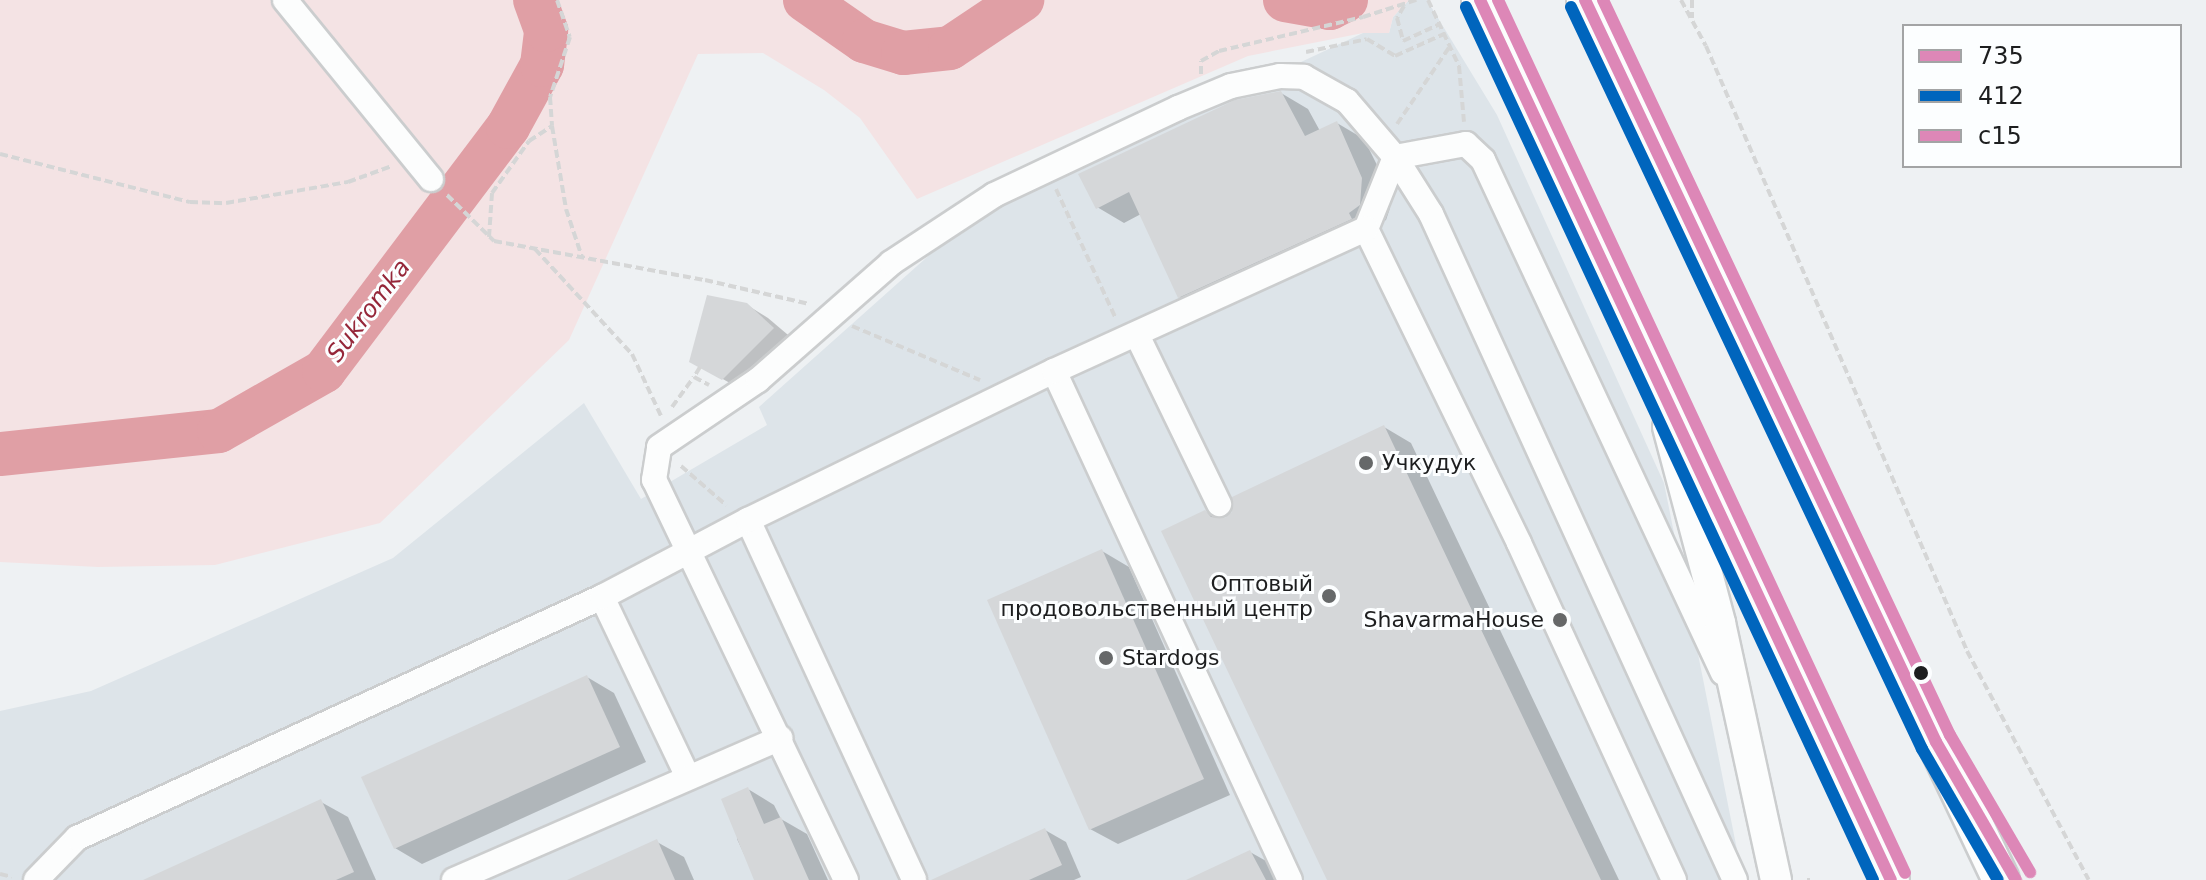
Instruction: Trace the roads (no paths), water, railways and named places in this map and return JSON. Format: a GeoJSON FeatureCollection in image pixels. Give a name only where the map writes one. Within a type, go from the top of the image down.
{"type":"FeatureCollection","features":[{"type":"Feature","properties":{"kind":"highway"},"geometry":{"type":"LineString","coordinates":[[1480,0],[1891,880]]}},
{"type":"Feature","properties":{"kind":"highway"},"geometry":{"type":"LineString","coordinates":[[1585,0],[2001,880]]}},
{"type":"Feature","properties":{"kind":"main road"},"geometry":{"type":"LineString","coordinates":[[1651,368],[1720,623],[1776,880]]}},
{"type":"Feature","properties":{"kind":"main road"},"geometry":{"type":"LineString","coordinates":[[1936,742],[2016,880]]}},
{"type":"Feature","properties":{"kind":"lane"},"geometry":{"type":"LineString","coordinates":[[285,0],[431,179]]}},
{"type":"Feature","properties":{"kind":"lane"},"geometry":{"type":"LineString","coordinates":[[846,880],[654,480],[659,447],[758,380],[891,263],[942,227],[1047,168],[1178,108],[1260,77],[1304,77],[1319,82],[1347,101],[1390,150],[1431,214],[1735,880]]}},
{"type":"Feature","properties":{"kind":"lane"},"geometry":{"type":"LineString","coordinates":[[1390,150],[1466,144],[1483,160],[1734,696]]}},
{"type":"Feature","properties":{"kind":"lane"},"geometry":{"type":"LineString","coordinates":[[1390,150],[1366,229],[1519,543],[1674,880]]}},
{"type":"Feature","properties":{"kind":"lane"},"geometry":{"type":"LineString","coordinates":[[36,880],[77,838],[602,597],[684,542],[748,520],[1054,371],[1127,328],[1366,229]]}},
{"type":"Feature","properties":{"kind":"lane"},"geometry":{"type":"LineString","coordinates":[[1127,328],[1219,504]]}},
{"type":"Feature","properties":{"kind":"lane"},"geometry":{"type":"LineString","coordinates":[[1054,371],[1290,880]]}},
{"type":"Feature","properties":{"kind":"lane"},"geometry":{"type":"LineString","coordinates":[[748,520],[914,880]]}},
{"type":"Feature","properties":{"kind":"lane"},"geometry":{"type":"LineString","coordinates":[[602,597],[688,777]]}},
{"type":"Feature","properties":{"kind":"lane"},"geometry":{"type":"LineString","coordinates":[[454,880],[780,738]]}},
{"type":"Feature","properties":{"kind":"waterway","name":"Sukromka"},"geometry":{"type":"LineString","coordinates":[[0,454],[219,431],[324,371],[508,127],[542,65],[546,30],[535,0]]}},
{"type":"Feature","properties":{"kind":"waterway"},"geometry":{"type":"LineString","coordinates":[[805,0],[864,41],[903,53],[950,48],[1022,0]]}},
{"type":"Feature","properties":{"kind":"waterway"},"geometry":{"type":"LineString","coordinates":[[1285,0],[1330,8],[1346,0]]}},
{"type":"Feature","properties":{"kind":"place","name":"Учкудук"},"geometry":{"type":"Point","coordinates":[1366,463]}},
{"type":"Feature","properties":{"kind":"place","name":"Оптовый продовольственный центр"},"geometry":{"type":"Point","coordinates":[1329,596]}},
{"type":"Feature","properties":{"kind":"place","name":"ShavarmaHouse"},"geometry":{"type":"Point","coordinates":[1560,620]}},
{"type":"Feature","properties":{"kind":"place","name":"Stardogs"},"geometry":{"type":"Point","coordinates":[1106,658]}}]}
